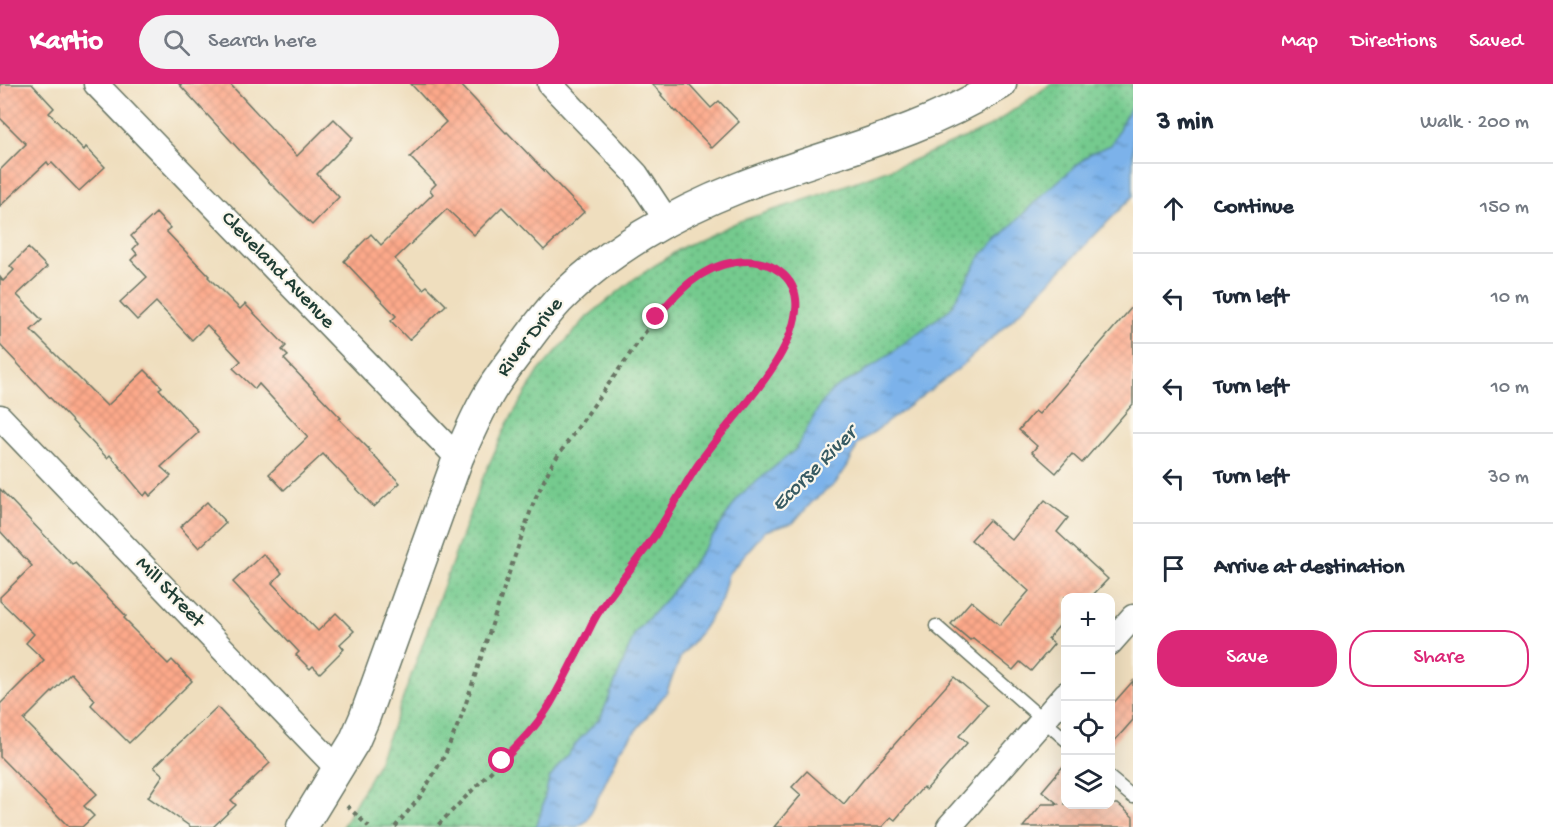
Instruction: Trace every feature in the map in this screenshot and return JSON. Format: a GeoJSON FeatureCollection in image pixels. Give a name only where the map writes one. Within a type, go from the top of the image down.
{"type":"FeatureCollection","features":[{"type":"Feature","properties":{"kind":"street","name":"Cleveland Avenue"},"geometry":{"type":"LineString","coordinates":[[96,84],[458,458]]}},
{"type":"Feature","properties":{"kind":"street"},"geometry":{"type":"LineString","coordinates":[[550,84],[636,174],[667,221]]}},
{"type":"Feature","properties":{"kind":"street","name":"River Drive"},"geometry":{"type":"LineString","coordinates":[[302,827],[338,770],[364,719],[458,458],[476,420],[495,384],[558,301],[590,272],[632,242],[699,204],[740,187],[911,128],[966,104],[1001,84]]}},
{"type":"Feature","properties":{"kind":"street","name":"Mill Street"},"geometry":{"type":"LineString","coordinates":[[0,417],[338,770]]}},
{"type":"Feature","properties":{"kind":"street"},"geometry":{"type":"LineString","coordinates":[[1115,637],[1133,617]]}},
{"type":"Feature","properties":{"kind":"street"},"geometry":{"type":"LineString","coordinates":[[949,827],[1061,699]]}},
{"type":"Feature","properties":{"kind":"lane"},"geometry":{"type":"LineString","coordinates":[[936,626],[1061,737]]}},
{"type":"Feature","properties":{"kind":"lane"},"geometry":{"type":"LineString","coordinates":[[1115,782],[1133,798]]}},
{"type":"Feature","properties":{"kind":"path"},"geometry":{"type":"LineString","coordinates":[[395,827],[420,796],[445,756],[462,715],[534,501],[552,464],[656,317],[677,293],[708,270],[726,263],[758,261],[770,265],[786,278],[795,294],[796,303],[790,333],[776,362],[701,460],[658,530],[599,611],[554,696],[529,733],[436,827]]}},
{"type":"Feature","properties":{"kind":"green space"},"geometry":{"type":"Polygon","coordinates":[[[1051,84],[1133,84],[1133,157],[741,546],[552,827],[342,827],[375,769],[482,480],[507,424],[539,371],[587,317],[634,279],[683,247],[740,221],[909,162],[989,127],[1051,84]]]}},
{"type":"Feature","properties":{"kind":"water","name":"Ecorse River"},"geometry":{"type":"Polygon","coordinates":[[[1133,104],[1133,196],[1015,317],[957,370],[858,444],[835,484],[813,501],[793,523],[765,531],[728,574],[721,601],[703,629],[681,656],[666,693],[621,749],[587,821],[577,827],[536,827],[549,779],[577,742],[601,717],[635,633],[668,597],[716,532],[739,496],[796,449],[819,407],[831,391],[869,369],[950,309],[980,257],[1043,194],[1091,153],[1111,145],[1133,104]]]}},
{"type":"Feature","properties":{"kind":"building"},"geometry":{"type":"Polygon","coordinates":[[[0,84],[32,84],[54,108],[49,113],[84,150],[86,147],[105,167],[79,191],[52,163],[49,165],[47,162],[0,206],[0,170],[26,144],[0,118],[0,84]]]}},
{"type":"Feature","properties":{"kind":"building"},"geometry":{"type":"Polygon","coordinates":[[[179,84],[230,84],[297,156],[334,119],[353,138],[317,174],[339,197],[312,225],[265,178],[179,84]]]}},
{"type":"Feature","properties":{"kind":"building"},"geometry":{"type":"Polygon","coordinates":[[[411,84],[460,84],[584,212],[544,250],[502,207],[474,235],[447,209],[395,259],[423,289],[427,286],[446,305],[409,340],[391,321],[396,316],[344,261],[371,234],[381,245],[433,194],[430,190],[436,184],[410,157],[446,122],[411,84]]]}},
{"type":"Feature","properties":{"kind":"building"},"geometry":{"type":"Polygon","coordinates":[[[652,84],[689,84],[711,108],[719,101],[739,122],[712,148],[652,84]]]}},
{"type":"Feature","properties":{"kind":"building"},"geometry":{"type":"Polygon","coordinates":[[[156,213],[170,228],[166,231],[208,277],[240,309],[245,304],[286,346],[282,350],[288,356],[284,359],[400,483],[374,507],[323,454],[284,490],[269,474],[308,437],[259,384],[255,389],[233,368],[241,361],[207,325],[192,340],[156,302],[137,320],[120,302],[147,277],[131,260],[137,254],[133,249],[138,244],[131,236],[156,213]]]}},
{"type":"Feature","properties":{"kind":"building"},"geometry":{"type":"Polygon","coordinates":[[[28,248],[47,267],[17,295],[42,320],[31,330],[107,406],[145,370],[162,387],[159,389],[199,432],[161,467],[171,476],[150,496],[147,492],[144,496],[110,455],[107,458],[0,345],[0,277],[3,281],[14,270],[10,266],[28,248]]]}},
{"type":"Feature","properties":{"kind":"building"},"geometry":{"type":"Polygon","coordinates":[[[1133,306],[1133,404],[1082,463],[1072,454],[1056,473],[1032,452],[1037,446],[1019,430],[1035,411],[1039,414],[1133,306]]]}},
{"type":"Feature","properties":{"kind":"building"},"geometry":{"type":"Polygon","coordinates":[[[0,489],[126,616],[124,618],[131,627],[168,664],[172,660],[192,681],[129,743],[91,705],[95,700],[71,673],[24,720],[97,794],[84,806],[94,816],[82,827],[69,827],[0,757],[0,704],[44,660],[26,643],[34,634],[0,601],[0,597],[32,566],[0,531],[0,489]]]}},
{"type":"Feature","properties":{"kind":"building"},"geometry":{"type":"Polygon","coordinates":[[[1045,500],[1068,518],[1057,532],[1108,579],[1095,593],[1061,593],[1061,624],[1048,639],[1054,644],[1031,671],[1020,662],[1013,670],[973,638],[970,640],[951,624],[971,601],[1000,625],[1029,591],[971,540],[989,520],[1012,540],[1045,500]]]}},
{"type":"Feature","properties":{"kind":"building"},"geometry":{"type":"Polygon","coordinates":[[[207,502],[226,523],[199,548],[180,527],[207,502]]]}},
{"type":"Feature","properties":{"kind":"building"},"geometry":{"type":"Polygon","coordinates":[[[263,554],[282,573],[272,583],[318,631],[336,613],[354,631],[340,644],[344,649],[320,673],[313,666],[310,669],[296,655],[299,652],[233,582],[263,554]]]}},
{"type":"Feature","properties":{"kind":"building"},"geometry":{"type":"Polygon","coordinates":[[[954,677],[987,705],[959,736],[967,743],[926,790],[923,787],[895,820],[891,817],[882,827],[774,827],[801,795],[792,787],[807,771],[844,804],[954,677]]]}},
{"type":"Feature","properties":{"kind":"building"},"geometry":{"type":"Polygon","coordinates":[[[1133,681],[1133,720],[1115,740],[1115,701],[1133,681]]]}},
{"type":"Feature","properties":{"kind":"building"},"geometry":{"type":"Polygon","coordinates":[[[217,707],[270,763],[231,800],[236,805],[213,827],[191,827],[148,797],[163,775],[154,767],[217,707]]]}},
{"type":"Feature","properties":{"kind":"building"},"geometry":{"type":"Polygon","coordinates":[[[1061,769],[1061,809],[1115,809],[1115,804],[1118,804],[1133,817],[1133,827],[1023,827],[1042,804],[1058,804],[1042,791],[1061,769]]]}},
{"type":"Feature","properties":{"kind":"route"},"geometry":{"type":"LineString","coordinates":[[502,761],[529,733],[549,706],[599,611],[658,530],[701,460],[776,362],[793,324],[796,310],[795,294],[786,278],[770,265],[758,261],[726,263],[692,280],[656,317]]}}]}
